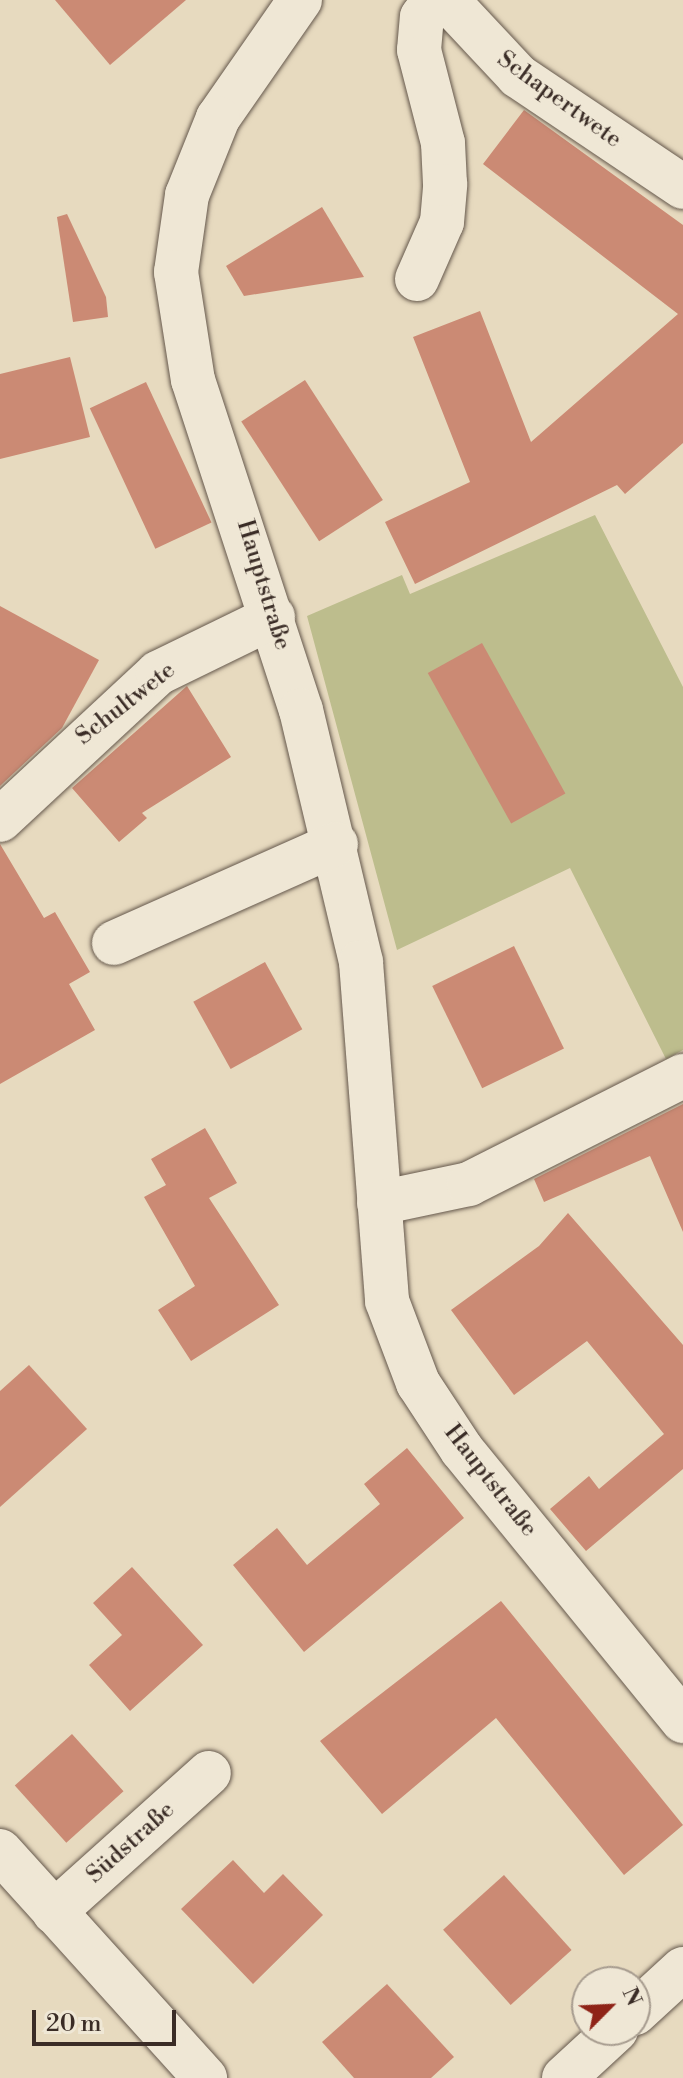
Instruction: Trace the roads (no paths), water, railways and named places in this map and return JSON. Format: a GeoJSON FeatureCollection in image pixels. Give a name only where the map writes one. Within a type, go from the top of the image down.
{"type":"FeatureCollection","features":[{"type":"Feature","properties":{"kind":"street","name":"Hauptstraße"},"geometry":{"type":"LineString","coordinates":[[300,0],[218,118],[187,195],[176,272],[193,380],[273,617],[336,844],[361,962],[387,1301],[418,1383],[462,1450],[683,1721]]}},
{"type":"Feature","properties":{"kind":"street"},"geometry":{"type":"LineString","coordinates":[[417,279],[442,222],[445,184],[443,143],[419,50],[422,17],[434,0]]}},
{"type":"Feature","properties":{"kind":"street","name":"Schapertwete"},"geometry":{"type":"LineString","coordinates":[[447,0],[518,76],[683,187]]}},
{"type":"Feature","properties":{"kind":"street","name":"Schultwete"},"geometry":{"type":"LineString","coordinates":[[0,820],[114,707],[158,673],[273,617]]}},
{"type":"Feature","properties":{"kind":"street"},"geometry":{"type":"LineString","coordinates":[[114,943],[336,844]]}},
{"type":"Feature","properties":{"kind":"street"},"geometry":{"type":"LineString","coordinates":[[379,1203],[469,1184],[683,1076]]}},
{"type":"Feature","properties":{"kind":"street","name":"Südstraße"},"geometry":{"type":"LineString","coordinates":[[54,1912],[209,1773]]}},
{"type":"Feature","properties":{"kind":"street"},"geometry":{"type":"LineString","coordinates":[[0,1851],[205,2078]]}},
{"type":"Feature","properties":{"kind":"street"},"geometry":{"type":"LineString","coordinates":[[651,1998],[683,1969]]}},
{"type":"Feature","properties":{"kind":"street"},"geometry":{"type":"LineString","coordinates":[[564,2078],[599,2046]]}}]}
